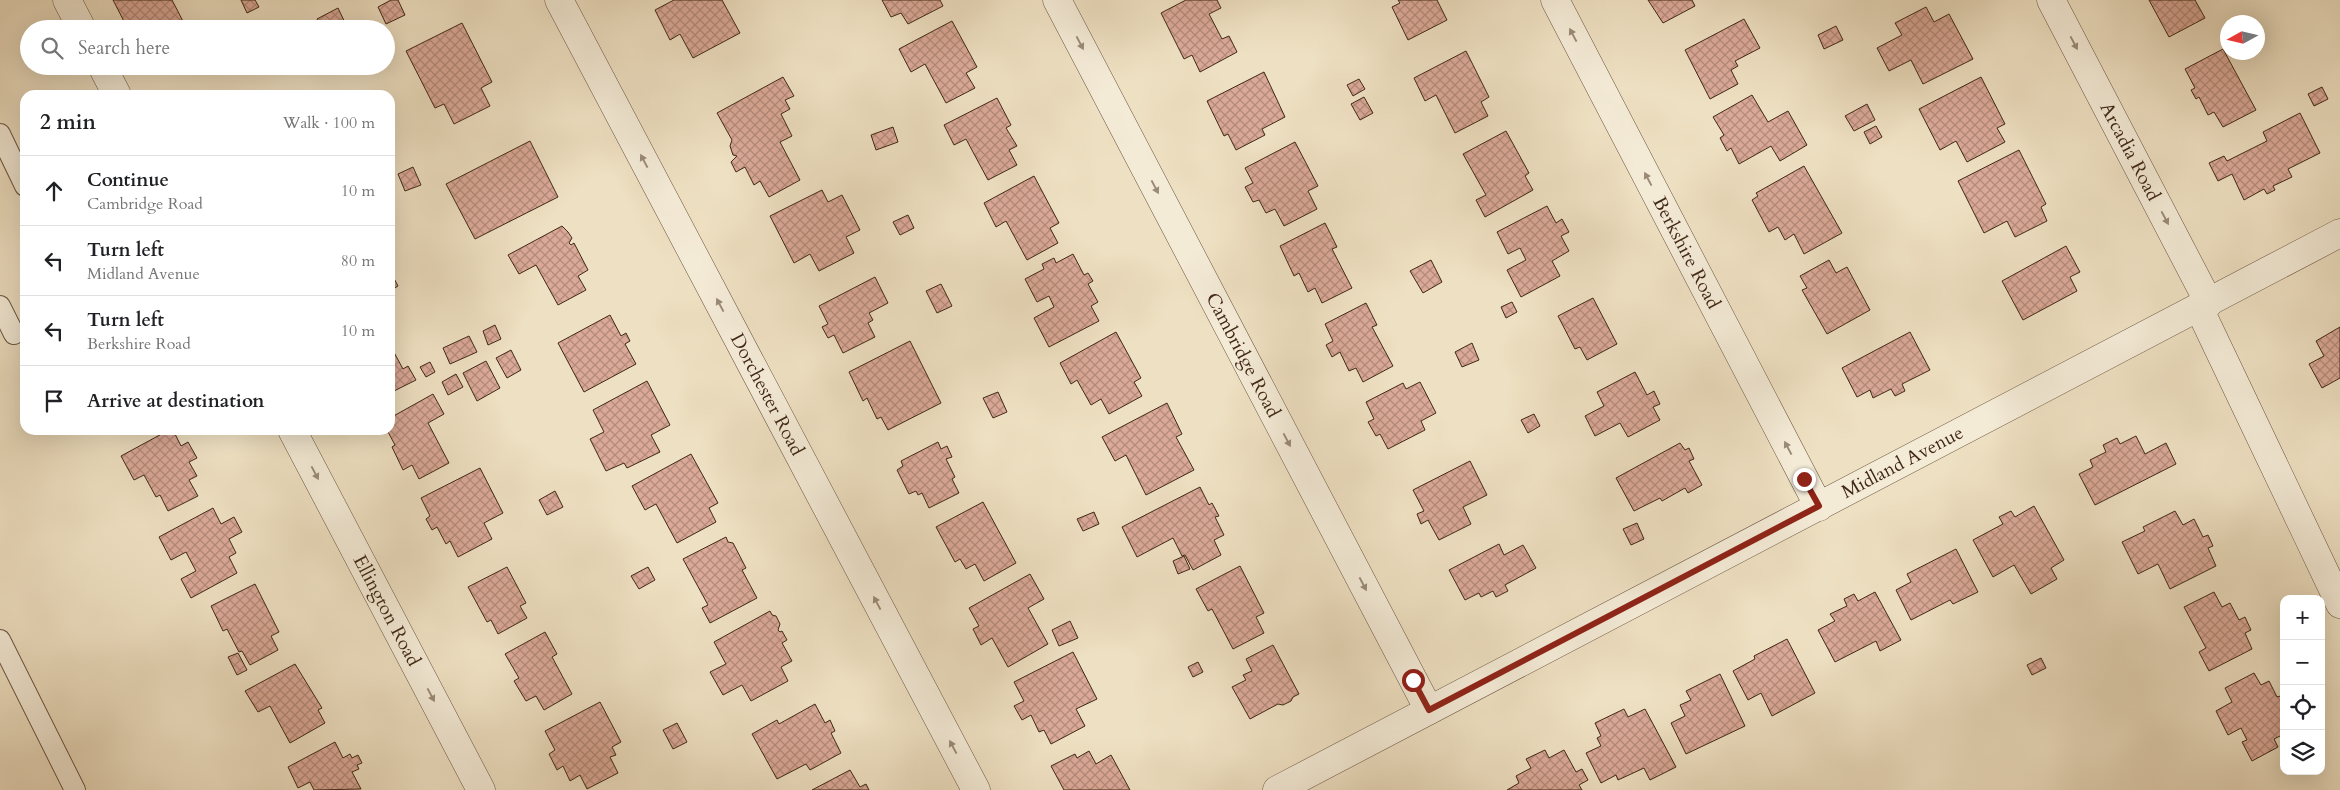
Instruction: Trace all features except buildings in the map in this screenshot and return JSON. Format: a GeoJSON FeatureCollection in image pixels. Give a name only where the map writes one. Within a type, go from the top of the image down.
{"type":"FeatureCollection","features":[{"type":"Feature","properties":{"kind":"street"},"geometry":{"type":"LineString","coordinates":[[67,0],[77,20]]}},
{"type":"Feature","properties":{"kind":"street","name":"Dorchester Road"},"geometry":{"type":"LineString","coordinates":[[559,0],[976,790]]}},
{"type":"Feature","properties":{"kind":"street","name":"Cambridge Road"},"geometry":{"type":"LineString","coordinates":[[1058,0],[1429,710]]}},
{"type":"Feature","properties":{"kind":"street","name":"Berkshire Road"},"geometry":{"type":"LineString","coordinates":[[1555,0],[1819,506]]}},
{"type":"Feature","properties":{"kind":"street","name":"Arcadia Road"},"geometry":{"type":"LineString","coordinates":[[2051,0],[2204,306],[2340,604]]}},
{"type":"Feature","properties":{"kind":"street"},"geometry":{"type":"LineString","coordinates":[[107,75],[114,90]]}},
{"type":"Feature","properties":{"kind":"street","name":"Midland Avenue"},"geometry":{"type":"LineString","coordinates":[[1277,790],[2204,306],[2340,233]]}},
{"type":"Feature","properties":{"kind":"street","name":"Ellington Road"},"geometry":{"type":"LineString","coordinates":[[295,435],[481,790]]}},
{"type":"Feature","properties":{"kind":"lane"},"geometry":{"type":"LineString","coordinates":[[0,134],[20,176]]}},
{"type":"Feature","properties":{"kind":"lane"},"geometry":{"type":"LineString","coordinates":[[0,306],[13,334]]}},
{"type":"Feature","properties":{"kind":"lane"},"geometry":{"type":"LineString","coordinates":[[0,640],[75,790]]}},
{"type":"Feature","properties":{"kind":"route"},"geometry":{"type":"LineString","coordinates":[[1413,680],[1429,710],[1819,506],[1804,479]]}}]}
